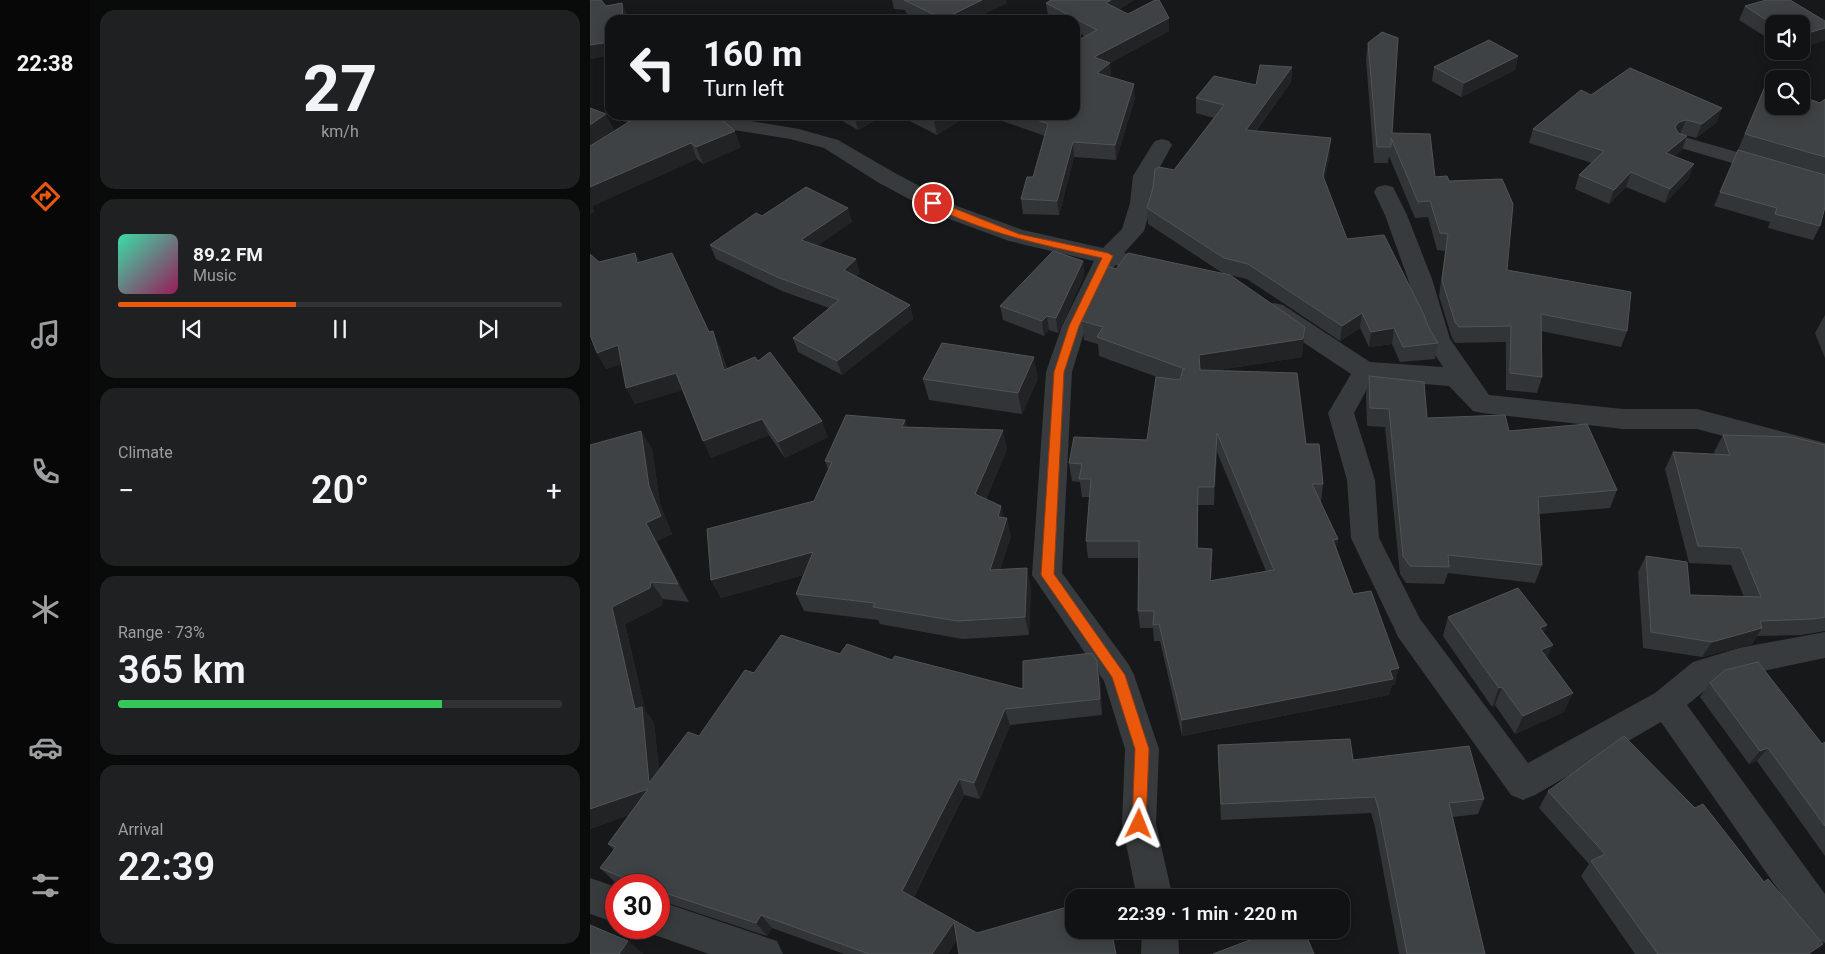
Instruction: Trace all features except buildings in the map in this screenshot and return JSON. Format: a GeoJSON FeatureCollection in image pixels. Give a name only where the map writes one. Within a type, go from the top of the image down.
{"type":"FeatureCollection","features":[{"type":"Feature","properties":{"kind":"street"},"geometry":{"type":"LineString","coordinates":[[623,136],[648,120],[727,122],[800,135],[831,144],[887,178],[949,211],[1017,236],[1182,273]]}},
{"type":"Feature","properties":{"kind":"street"},"geometry":{"type":"LineString","coordinates":[[1682,142],[1825,184]]}},
{"type":"Feature","properties":{"kind":"street"},"geometry":{"type":"LineString","coordinates":[[1153,889],[1139,824],[1142,749],[1118,675],[1047,575],[1059,372],[1074,326],[1108,256],[1133,231],[1141,203],[1144,176],[1162,144]]}},
{"type":"Feature","properties":{"kind":"street"},"geometry":{"type":"LineString","coordinates":[[1385,192],[1396,215],[1420,279],[1438,341],[1482,404]]}},
{"type":"Feature","properties":{"kind":"street"},"geometry":{"type":"LineString","coordinates":[[1253,296],[1365,372],[1456,377],[1482,404],[1623,419],[1697,419],[1825,453]]}},
{"type":"Feature","properties":{"kind":"street"},"geometry":{"type":"LineString","coordinates":[[1365,372],[1341,413],[1361,480],[1366,538],[1409,628],[1523,784],[1666,703],[1704,672],[1739,662],[1825,645]]}},
{"type":"Feature","properties":{"kind":"street"},"geometry":{"type":"LineString","coordinates":[[1666,703],[1825,925]]}},
{"type":"Feature","properties":{"kind":"street"},"geometry":{"type":"LineString","coordinates":[[590,896],[605,901]]}},
{"type":"Feature","properties":{"kind":"street"},"geometry":{"type":"LineString","coordinates":[[670,923],[764,954]]}},
{"type":"Feature","properties":{"kind":"street"},"geometry":{"type":"LineString","coordinates":[[1160,939],[1160,954]]}},
{"type":"Feature","properties":{"kind":"route"},"geometry":{"type":"LineString","coordinates":[[933,203],[949,211],[1017,236],[1108,256],[1074,326],[1059,372],[1047,575],[1118,675],[1142,749],[1139,824]]}}]}
